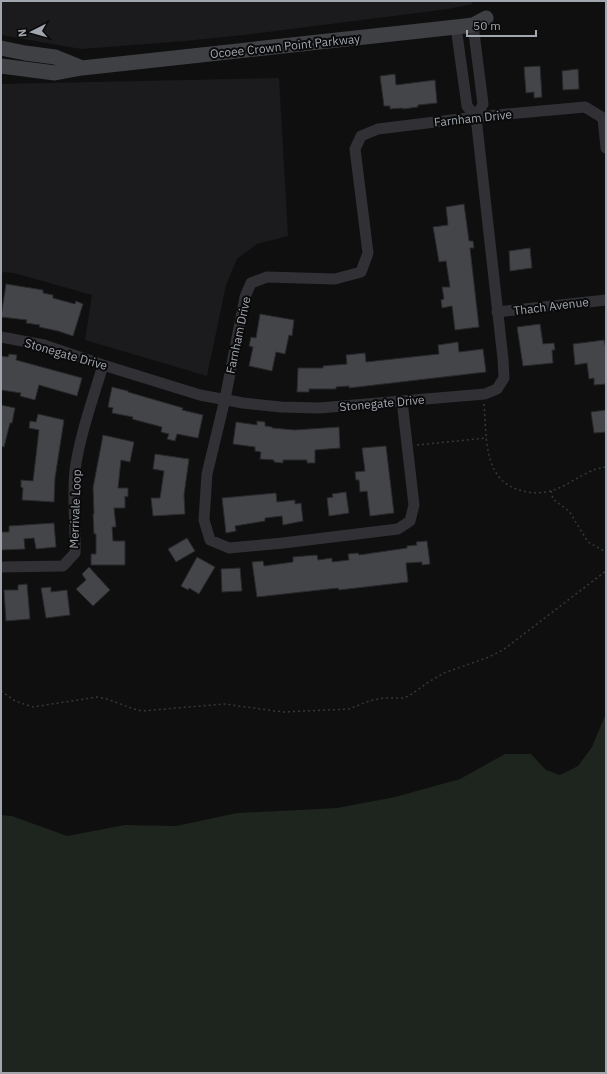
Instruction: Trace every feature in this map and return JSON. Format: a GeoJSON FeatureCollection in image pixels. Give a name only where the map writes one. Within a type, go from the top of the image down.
{"type":"FeatureCollection","features":[{"type":"Feature","properties":{"kind":"street","name":"Ocoee Crown Point Parkway"},"geometry":{"type":"LineString","coordinates":[[1,66],[55,74],[82,68],[456,27],[480,22]]}},
{"type":"Feature","properties":{"kind":"street","name":"Stonegate Drive"},"geometry":{"type":"LineString","coordinates":[[476,117],[483,104],[480,22]]}},
{"type":"Feature","properties":{"kind":"street","name":"Stonegate Drive"},"geometry":{"type":"LineString","coordinates":[[1,337],[44,345],[200,395],[281,407],[318,408],[402,401],[483,394],[497,389],[504,378],[476,117],[467,106],[456,27]]}},
{"type":"Feature","properties":{"kind":"street","name":"Ocoee Crown Point Parkway"},"geometry":{"type":"LineString","coordinates":[[1,48],[55,57],[82,68]]}},
{"type":"Feature","properties":{"kind":"street","name":"Farnham Drive"},"geometry":{"type":"LineString","coordinates":[[402,401],[414,505],[410,521],[398,529],[284,543],[229,548],[210,540],[204,520],[207,474],[245,297],[251,283],[267,277],[335,279],[361,272],[368,253],[355,149],[361,136],[378,129],[476,117],[585,107],[603,118],[606,148]]}},
{"type":"Feature","properties":{"kind":"street","name":"Thach Avenue"},"geometry":{"type":"LineString","coordinates":[[497,312],[606,300]]}},
{"type":"Feature","properties":{"kind":"street","name":"Merrivale Loop"},"geometry":{"type":"LineString","coordinates":[[1,567],[63,566],[75,553],[75,470],[84,429],[104,365]]}},
{"type":"Feature","properties":{"kind":"path"},"geometry":{"type":"LineString","coordinates":[[483,394],[489,457],[496,474],[508,486],[527,492],[551,491],[570,483],[592,470],[606,467]]}},
{"type":"Feature","properties":{"kind":"path"},"geometry":{"type":"LineString","coordinates":[[407,446],[487,438]]}},
{"type":"Feature","properties":{"kind":"path"},"geometry":{"type":"LineString","coordinates":[[551,491],[553,499],[569,511],[588,542],[606,552]]}},
{"type":"Feature","properties":{"kind":"path"},"geometry":{"type":"LineString","coordinates":[[1,691],[15,701],[33,707],[97,697],[106,698],[131,709],[142,711],[224,704],[283,712],[349,709],[369,701],[383,698],[403,698],[409,696],[430,680],[444,673],[489,657],[503,650],[606,570]]}},
{"type":"Feature","properties":{"kind":"shaded area"},"geometry":{"type":"Polygon","coordinates":[[[1,1],[472,1],[472,4],[448,9],[253,34],[81,49],[1,35],[1,1]]]}},
{"type":"Feature","properties":{"kind":"shaded area"},"geometry":{"type":"Polygon","coordinates":[[[279,78],[288,236],[257,244],[237,259],[226,285],[207,376],[85,340],[92,295],[14,273],[1,272],[1,84],[279,78]]]}},
{"type":"Feature","properties":{"kind":"shaded area"},"geometry":{"type":"Polygon","coordinates":[[[606,713],[606,1073],[1,1073],[1,815],[12,816],[67,836],[125,825],[176,826],[237,813],[337,808],[395,797],[460,779],[505,754],[531,754],[546,770],[560,775],[578,766],[592,747],[606,713]]]}},
{"type":"Feature","properties":{"kind":"building"},"geometry":{"type":"Polygon","coordinates":[[[540,66],[542,97],[534,98],[534,92],[526,93],[524,67],[540,66]]]}},
{"type":"Feature","properties":{"kind":"building"},"geometry":{"type":"Polygon","coordinates":[[[578,69],[579,89],[563,90],[562,71],[578,69]]]}},
{"type":"Feature","properties":{"kind":"building"},"geometry":{"type":"Polygon","coordinates":[[[395,74],[396,85],[435,80],[437,103],[418,105],[418,107],[403,109],[390,109],[390,106],[384,106],[380,76],[395,74]]]}},
{"type":"Feature","properties":{"kind":"building"},"geometry":{"type":"Polygon","coordinates":[[[464,204],[469,241],[473,241],[474,248],[470,248],[479,327],[455,330],[452,306],[442,308],[441,300],[444,299],[442,287],[450,287],[446,261],[439,262],[433,227],[448,225],[446,207],[464,204]]]}},
{"type":"Feature","properties":{"kind":"building"},"geometry":{"type":"Polygon","coordinates":[[[530,248],[532,268],[510,271],[509,251],[530,248]]]}},
{"type":"Feature","properties":{"kind":"building"},"geometry":{"type":"Polygon","coordinates":[[[6,284],[43,290],[43,293],[53,295],[53,298],[75,304],[76,301],[83,304],[73,336],[39,327],[40,325],[26,323],[27,320],[1,317],[6,284]]]}},
{"type":"Feature","properties":{"kind":"building"},"geometry":{"type":"Polygon","coordinates":[[[260,314],[294,320],[292,336],[289,335],[285,354],[276,352],[272,371],[249,366],[253,347],[249,346],[251,337],[256,338],[260,314]]]}},
{"type":"Feature","properties":{"kind":"building"},"geometry":{"type":"Polygon","coordinates":[[[540,324],[543,344],[554,343],[555,350],[552,350],[553,363],[523,366],[517,327],[540,324]]]}},
{"type":"Feature","properties":{"kind":"building"},"geometry":{"type":"Polygon","coordinates":[[[604,340],[606,349],[606,384],[594,385],[594,378],[589,379],[587,363],[575,365],[573,344],[604,340]]]}},
{"type":"Feature","properties":{"kind":"building"},"geometry":{"type":"Polygon","coordinates":[[[458,342],[459,352],[483,349],[486,372],[349,388],[349,386],[336,387],[336,389],[309,389],[309,392],[297,392],[298,368],[323,368],[323,366],[347,364],[346,355],[365,353],[366,362],[439,354],[438,345],[458,342]]]}},
{"type":"Feature","properties":{"kind":"building"},"geometry":{"type":"Polygon","coordinates":[[[9,354],[17,355],[16,360],[82,378],[77,396],[39,385],[35,400],[20,396],[21,393],[1,390],[1,356],[8,357],[9,354]]]}},
{"type":"Feature","properties":{"kind":"building"},"geometry":{"type":"Polygon","coordinates":[[[112,387],[183,408],[182,410],[203,415],[198,438],[177,434],[175,441],[167,439],[169,434],[161,432],[162,427],[132,419],[133,417],[112,413],[113,408],[108,407],[112,387]]]}},
{"type":"Feature","properties":{"kind":"building"},"geometry":{"type":"Polygon","coordinates":[[[1,405],[15,408],[4,447],[1,446],[1,405]]]}},
{"type":"Feature","properties":{"kind":"building"},"geometry":{"type":"Polygon","coordinates":[[[606,410],[606,432],[594,433],[591,412],[606,410]]]}},
{"type":"Feature","properties":{"kind":"building"},"geometry":{"type":"Polygon","coordinates":[[[38,414],[64,420],[55,478],[54,502],[22,500],[23,488],[21,487],[21,480],[33,481],[39,430],[29,428],[30,421],[36,422],[38,414]]]}},
{"type":"Feature","properties":{"kind":"building"},"geometry":{"type":"Polygon","coordinates":[[[257,421],[265,422],[265,426],[272,428],[295,430],[339,427],[340,448],[315,450],[315,463],[307,463],[307,460],[283,460],[283,463],[274,462],[274,460],[260,459],[261,452],[255,451],[255,447],[233,444],[236,422],[257,425],[257,421]]]}},
{"type":"Feature","properties":{"kind":"building"},"geometry":{"type":"Polygon","coordinates":[[[103,435],[134,442],[130,462],[121,460],[118,488],[128,488],[128,497],[125,496],[125,508],[114,508],[116,527],[112,527],[113,541],[125,541],[125,565],[91,565],[91,554],[96,554],[93,488],[103,435]]]}},
{"type":"Feature","properties":{"kind":"building"},"geometry":{"type":"Polygon","coordinates":[[[386,446],[394,513],[370,516],[367,491],[360,492],[359,480],[356,480],[355,472],[365,471],[362,448],[386,446]]]}},
{"type":"Feature","properties":{"kind":"building"},"geometry":{"type":"Polygon","coordinates":[[[155,454],[189,459],[184,495],[185,514],[153,516],[151,498],[160,498],[164,471],[153,469],[155,454]]]}},
{"type":"Feature","properties":{"kind":"building"},"geometry":{"type":"Polygon","coordinates":[[[346,492],[349,513],[329,516],[327,498],[333,497],[332,494],[346,492]]]}},
{"type":"Feature","properties":{"kind":"building"},"geometry":{"type":"Polygon","coordinates":[[[276,493],[277,502],[295,500],[295,504],[301,503],[303,521],[283,525],[282,516],[265,518],[265,521],[235,526],[236,531],[226,533],[222,498],[276,493]]]}},
{"type":"Feature","properties":{"kind":"building"},"geometry":{"type":"Polygon","coordinates":[[[54,523],[56,547],[36,549],[34,538],[24,539],[25,549],[1,550],[1,532],[9,532],[9,526],[54,523]]]}},
{"type":"Feature","properties":{"kind":"building"},"geometry":{"type":"Polygon","coordinates":[[[187,538],[195,551],[176,562],[168,549],[187,538]]]}},
{"type":"Feature","properties":{"kind":"building"},"geometry":{"type":"Polygon","coordinates":[[[427,541],[430,564],[422,565],[422,562],[406,563],[408,582],[257,597],[252,562],[263,561],[264,566],[293,562],[293,557],[317,555],[318,560],[332,558],[332,562],[349,560],[348,554],[358,553],[359,555],[407,548],[407,546],[417,545],[416,542],[427,541]]]}},
{"type":"Feature","properties":{"kind":"building"},"geometry":{"type":"Polygon","coordinates":[[[197,557],[215,567],[199,594],[189,588],[188,590],[181,586],[197,557]]]}},
{"type":"Feature","properties":{"kind":"building"},"geometry":{"type":"Polygon","coordinates":[[[89,567],[110,590],[93,606],[76,589],[86,580],[82,574],[89,567]]]}},
{"type":"Feature","properties":{"kind":"building"},"geometry":{"type":"Polygon","coordinates":[[[240,568],[242,591],[222,592],[221,569],[240,568]]]}},
{"type":"Feature","properties":{"kind":"building"},"geometry":{"type":"Polygon","coordinates":[[[27,584],[30,619],[6,621],[4,590],[18,590],[18,585],[27,584]]]}},
{"type":"Feature","properties":{"kind":"building"},"geometry":{"type":"Polygon","coordinates":[[[51,587],[51,592],[67,590],[70,615],[46,618],[41,588],[51,587]]]}}]}
